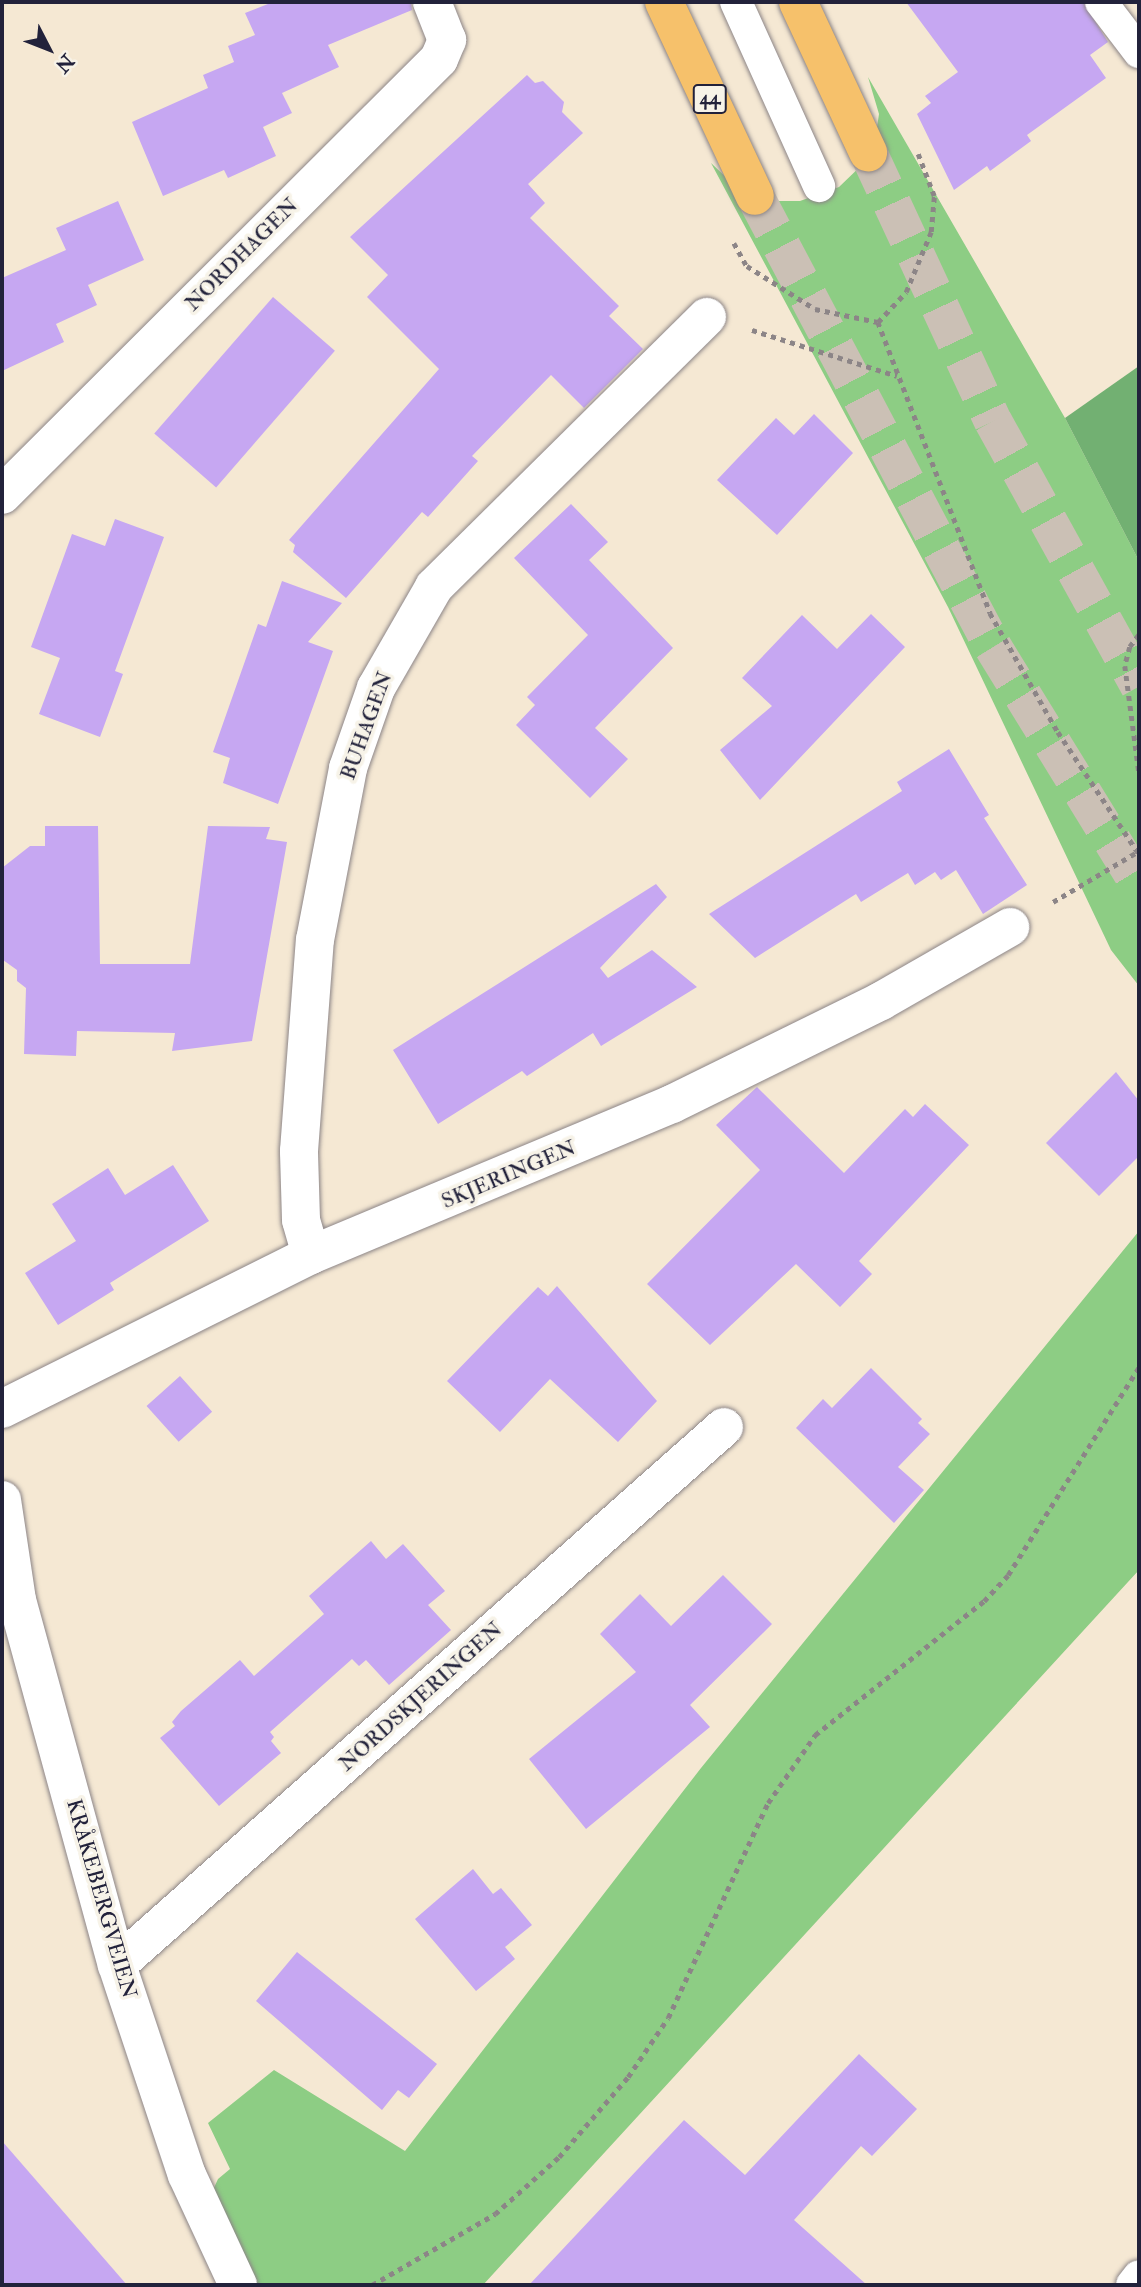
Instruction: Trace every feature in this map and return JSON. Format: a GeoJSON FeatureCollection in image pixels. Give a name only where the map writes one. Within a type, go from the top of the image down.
{"type":"FeatureCollection","features":[{"type":"Feature","properties":{"kind":"main road","name":"44"},"geometry":{"type":"LineString","coordinates":[[664,2],[755,195]]}},
{"type":"Feature","properties":{"kind":"main road"},"geometry":{"type":"LineString","coordinates":[[798,2],[867,152]]}},
{"type":"Feature","properties":{"kind":"street","name":"NORDHAGEN"},"geometry":{"type":"LineString","coordinates":[[2,495],[439,59],[447,40],[432,2]]}},
{"type":"Feature","properties":{"kind":"street","name":"BUHAGEN"},"geometry":{"type":"LineString","coordinates":[[311,1255],[301,1220],[299,1151],[315,940],[348,768],[376,688],[434,587],[707,317]]}},
{"type":"Feature","properties":{"kind":"street","name":"SKJERINGEN"},"geometry":{"type":"LineString","coordinates":[[2,1409],[311,1255],[672,1104],[881,1002],[1010,927]]}},
{"type":"Feature","properties":{"kind":"street","name":"NORDSKJERINGEN"},"geometry":{"type":"LineString","coordinates":[[117,1965],[724,1427]]}},
{"type":"Feature","properties":{"kind":"street","name":"KRÅKEBERGVEIEN"},"geometry":{"type":"LineString","coordinates":[[2,1500],[17,1600],[117,1965],[187,2175],[237,2285]]}},
{"type":"Feature","properties":{"kind":"lane"},"geometry":{"type":"LineString","coordinates":[[736,2],[819,186]]}},
{"type":"Feature","properties":{"kind":"lane"},"geometry":{"type":"LineString","coordinates":[[1101,2],[1139,52]]}},
{"type":"Feature","properties":{"kind":"lane"},"geometry":{"type":"LineString","coordinates":[[1132,2285],[1139,2276]]}},
{"type":"Feature","properties":{"kind":"path"},"geometry":{"type":"LineString","coordinates":[[727,230],[747,267],[771,283],[815,309],[878,322],[990,612],[1058,732],[1139,852],[1010,927]]}},
{"type":"Feature","properties":{"kind":"path"},"geometry":{"type":"LineString","coordinates":[[707,317],[897,376]]}},
{"type":"Feature","properties":{"kind":"path"},"geometry":{"type":"LineString","coordinates":[[1139,635],[1129,647],[1125,666],[1139,773]]}},
{"type":"Feature","properties":{"kind":"path"},"geometry":{"type":"LineString","coordinates":[[372,2285],[495,2214],[559,2157],[628,2077],[668,2018],[768,1803],[815,1735],[984,1601],[1008,1574],[1139,1367]]}},
{"type":"Feature","properties":{"kind":"green space"},"geometry":{"type":"Polygon","coordinates":[[[868,77],[1065,418],[1139,561],[1139,986],[1111,950],[948,607],[711,163],[732,183],[775,201],[800,201],[839,187],[866,161],[876,134],[879,114],[868,77]]]}},
{"type":"Feature","properties":{"kind":"green space"},"geometry":{"type":"Polygon","coordinates":[[[1139,366],[1139,561],[1065,418],[1139,366]]]}},
{"type":"Feature","properties":{"kind":"green space"},"geometry":{"type":"Polygon","coordinates":[[[1139,1231],[1139,1570],[483,2285],[252,2285],[212,2192],[218,2179],[230,2169],[208,2123],[274,2070],[405,2151],[701,1768],[1139,1231]]]}},
{"type":"Feature","properties":{"kind":"building"},"geometry":{"type":"Polygon","coordinates":[[[273,2],[411,2],[412,10],[328,45],[339,67],[282,93],[292,113],[263,127],[276,156],[228,178],[224,170],[163,196],[132,122],[208,88],[203,75],[234,62],[228,46],[255,35],[245,13],[273,2]]]}},
{"type":"Feature","properties":{"kind":"building"},"geometry":{"type":"Polygon","coordinates":[[[906,2],[1083,2],[1108,42],[1090,55],[1106,78],[1027,135],[1031,141],[990,171],[987,166],[954,190],[917,114],[931,103],[925,96],[958,72],[906,2]]]}},
{"type":"Feature","properties":{"kind":"building"},"geometry":{"type":"Polygon","coordinates":[[[527,75],[535,83],[543,81],[564,102],[562,112],[583,133],[528,184],[545,203],[530,218],[619,306],[609,316],[643,349],[584,408],[551,375],[472,456],[478,461],[428,517],[422,512],[346,598],[293,552],[295,545],[289,540],[439,369],[367,297],[388,275],[350,237],[527,75]]]}},
{"type":"Feature","properties":{"kind":"building"},"geometry":{"type":"Polygon","coordinates":[[[118,201],[144,260],[88,285],[97,305],[56,324],[64,342],[2,371],[2,278],[66,250],[56,228],[118,201]]]}},
{"type":"Feature","properties":{"kind":"building"},"geometry":{"type":"Polygon","coordinates":[[[273,297],[335,351],[216,487],[154,434],[273,297]]]}},
{"type":"Feature","properties":{"kind":"building"},"geometry":{"type":"Polygon","coordinates":[[[814,414],[853,453],[777,535],[717,480],[776,418],[794,435],[814,414]]]}},
{"type":"Feature","properties":{"kind":"building"},"geometry":{"type":"Polygon","coordinates":[[[571,504],[608,542],[589,560],[673,648],[595,728],[628,759],[590,798],[516,725],[535,705],[527,697],[588,635],[514,558],[571,504]]]}},
{"type":"Feature","properties":{"kind":"building"},"geometry":{"type":"Polygon","coordinates":[[[115,519],[164,537],[115,671],[123,674],[100,737],[39,714],[60,658],[31,647],[72,534],[105,546],[115,519]]]}},
{"type":"Feature","properties":{"kind":"building"},"geometry":{"type":"Polygon","coordinates":[[[282,581],[342,603],[308,642],[333,651],[278,804],[223,783],[230,758],[213,752],[258,624],[266,627],[282,581]]]}},
{"type":"Feature","properties":{"kind":"building"},"geometry":{"type":"Polygon","coordinates":[[[871,614],[905,647],[760,800],[720,750],[772,706],[742,678],[802,615],[837,649],[871,614]]]}},
{"type":"Feature","properties":{"kind":"building"},"geometry":{"type":"Polygon","coordinates":[[[949,749],[989,815],[984,818],[1027,885],[983,914],[956,870],[941,880],[935,872],[915,885],[908,873],[861,902],[856,894],[755,958],[709,914],[902,791],[897,782],[949,749]]]}},
{"type":"Feature","properties":{"kind":"building"},"geometry":{"type":"Polygon","coordinates":[[[45,826],[98,826],[100,964],[190,964],[208,826],[270,827],[266,839],[287,842],[252,1041],[172,1051],[175,1033],[77,1031],[76,1056],[24,1054],[26,988],[17,981],[17,970],[3,960],[2,868],[30,846],[45,846],[45,826]]]}},
{"type":"Feature","properties":{"kind":"building"},"geometry":{"type":"Polygon","coordinates":[[[656,884],[667,897],[600,968],[608,978],[652,950],[697,987],[601,1046],[593,1033],[527,1076],[522,1071],[438,1124],[393,1050],[656,884]]]}},
{"type":"Feature","properties":{"kind":"building"},"geometry":{"type":"Polygon","coordinates":[[[1116,1072],[1139,1101],[1139,1156],[1099,1196],[1046,1143],[1116,1072]]]}},
{"type":"Feature","properties":{"kind":"building"},"geometry":{"type":"Polygon","coordinates":[[[757,1087],[844,1173],[905,1109],[913,1117],[925,1104],[969,1145],[859,1261],[872,1274],[840,1307],[796,1264],[710,1345],[647,1284],[760,1170],[716,1125],[757,1087]]]}},
{"type":"Feature","properties":{"kind":"building"},"geometry":{"type":"Polygon","coordinates":[[[173,1165],[209,1221],[110,1283],[114,1290],[58,1325],[25,1273],[76,1241],[52,1204],[108,1168],[125,1195],[173,1165]]]}},
{"type":"Feature","properties":{"kind":"building"},"geometry":{"type":"Polygon","coordinates":[[[557,1286],[657,1401],[618,1442],[550,1379],[500,1432],[447,1381],[538,1287],[548,1296],[557,1286]]]}},
{"type":"Feature","properties":{"kind":"building"},"geometry":{"type":"Polygon","coordinates":[[[871,1368],[922,1419],[918,1423],[930,1434],[898,1467],[924,1490],[894,1523],[796,1428],[823,1399],[832,1408],[871,1368]]]}},
{"type":"Feature","properties":{"kind":"building"},"geometry":{"type":"Polygon","coordinates":[[[180,1376],[212,1412],[179,1442],[147,1406],[180,1376]]]}},
{"type":"Feature","properties":{"kind":"building"},"geometry":{"type":"Polygon","coordinates":[[[371,1541],[386,1559],[403,1544],[445,1591],[428,1605],[451,1630],[389,1685],[366,1660],[359,1666],[352,1659],[270,1732],[274,1737],[271,1741],[281,1753],[219,1806],[160,1738],[175,1726],[172,1722],[181,1711],[240,1660],[254,1676],[324,1614],[309,1596],[371,1541]]]}},
{"type":"Feature","properties":{"kind":"building"},"geometry":{"type":"Polygon","coordinates":[[[723,1575],[772,1624],[690,1705],[710,1727],[586,1829],[529,1759],[636,1672],[600,1634],[640,1594],[671,1626],[723,1575]]]}},
{"type":"Feature","properties":{"kind":"building"},"geometry":{"type":"Polygon","coordinates":[[[473,1869],[493,1894],[501,1888],[532,1925],[505,1947],[515,1959],[476,1991],[415,1919],[473,1869]]]}},
{"type":"Feature","properties":{"kind":"building"},"geometry":{"type":"Polygon","coordinates":[[[297,1952],[437,2064],[409,2098],[398,2090],[382,2110],[256,2001],[297,1952]]]}},
{"type":"Feature","properties":{"kind":"building"},"geometry":{"type":"Polygon","coordinates":[[[859,2054],[917,2109],[872,2156],[861,2146],[794,2220],[867,2285],[529,2285],[684,2120],[745,2175],[859,2054]]]}},
{"type":"Feature","properties":{"kind":"building"},"geometry":{"type":"Polygon","coordinates":[[[2,2141],[127,2285],[2,2285],[2,2141]]]}},
{"type":"Feature","properties":{"kind":"tunnel"},"geometry":{"type":"LineString","coordinates":[[868,152],[993,421],[1139,686]]}},
{"type":"Feature","properties":{"kind":"tunnel"},"geometry":{"type":"LineString","coordinates":[[755,196],[993,647],[1139,884]]}}]}
